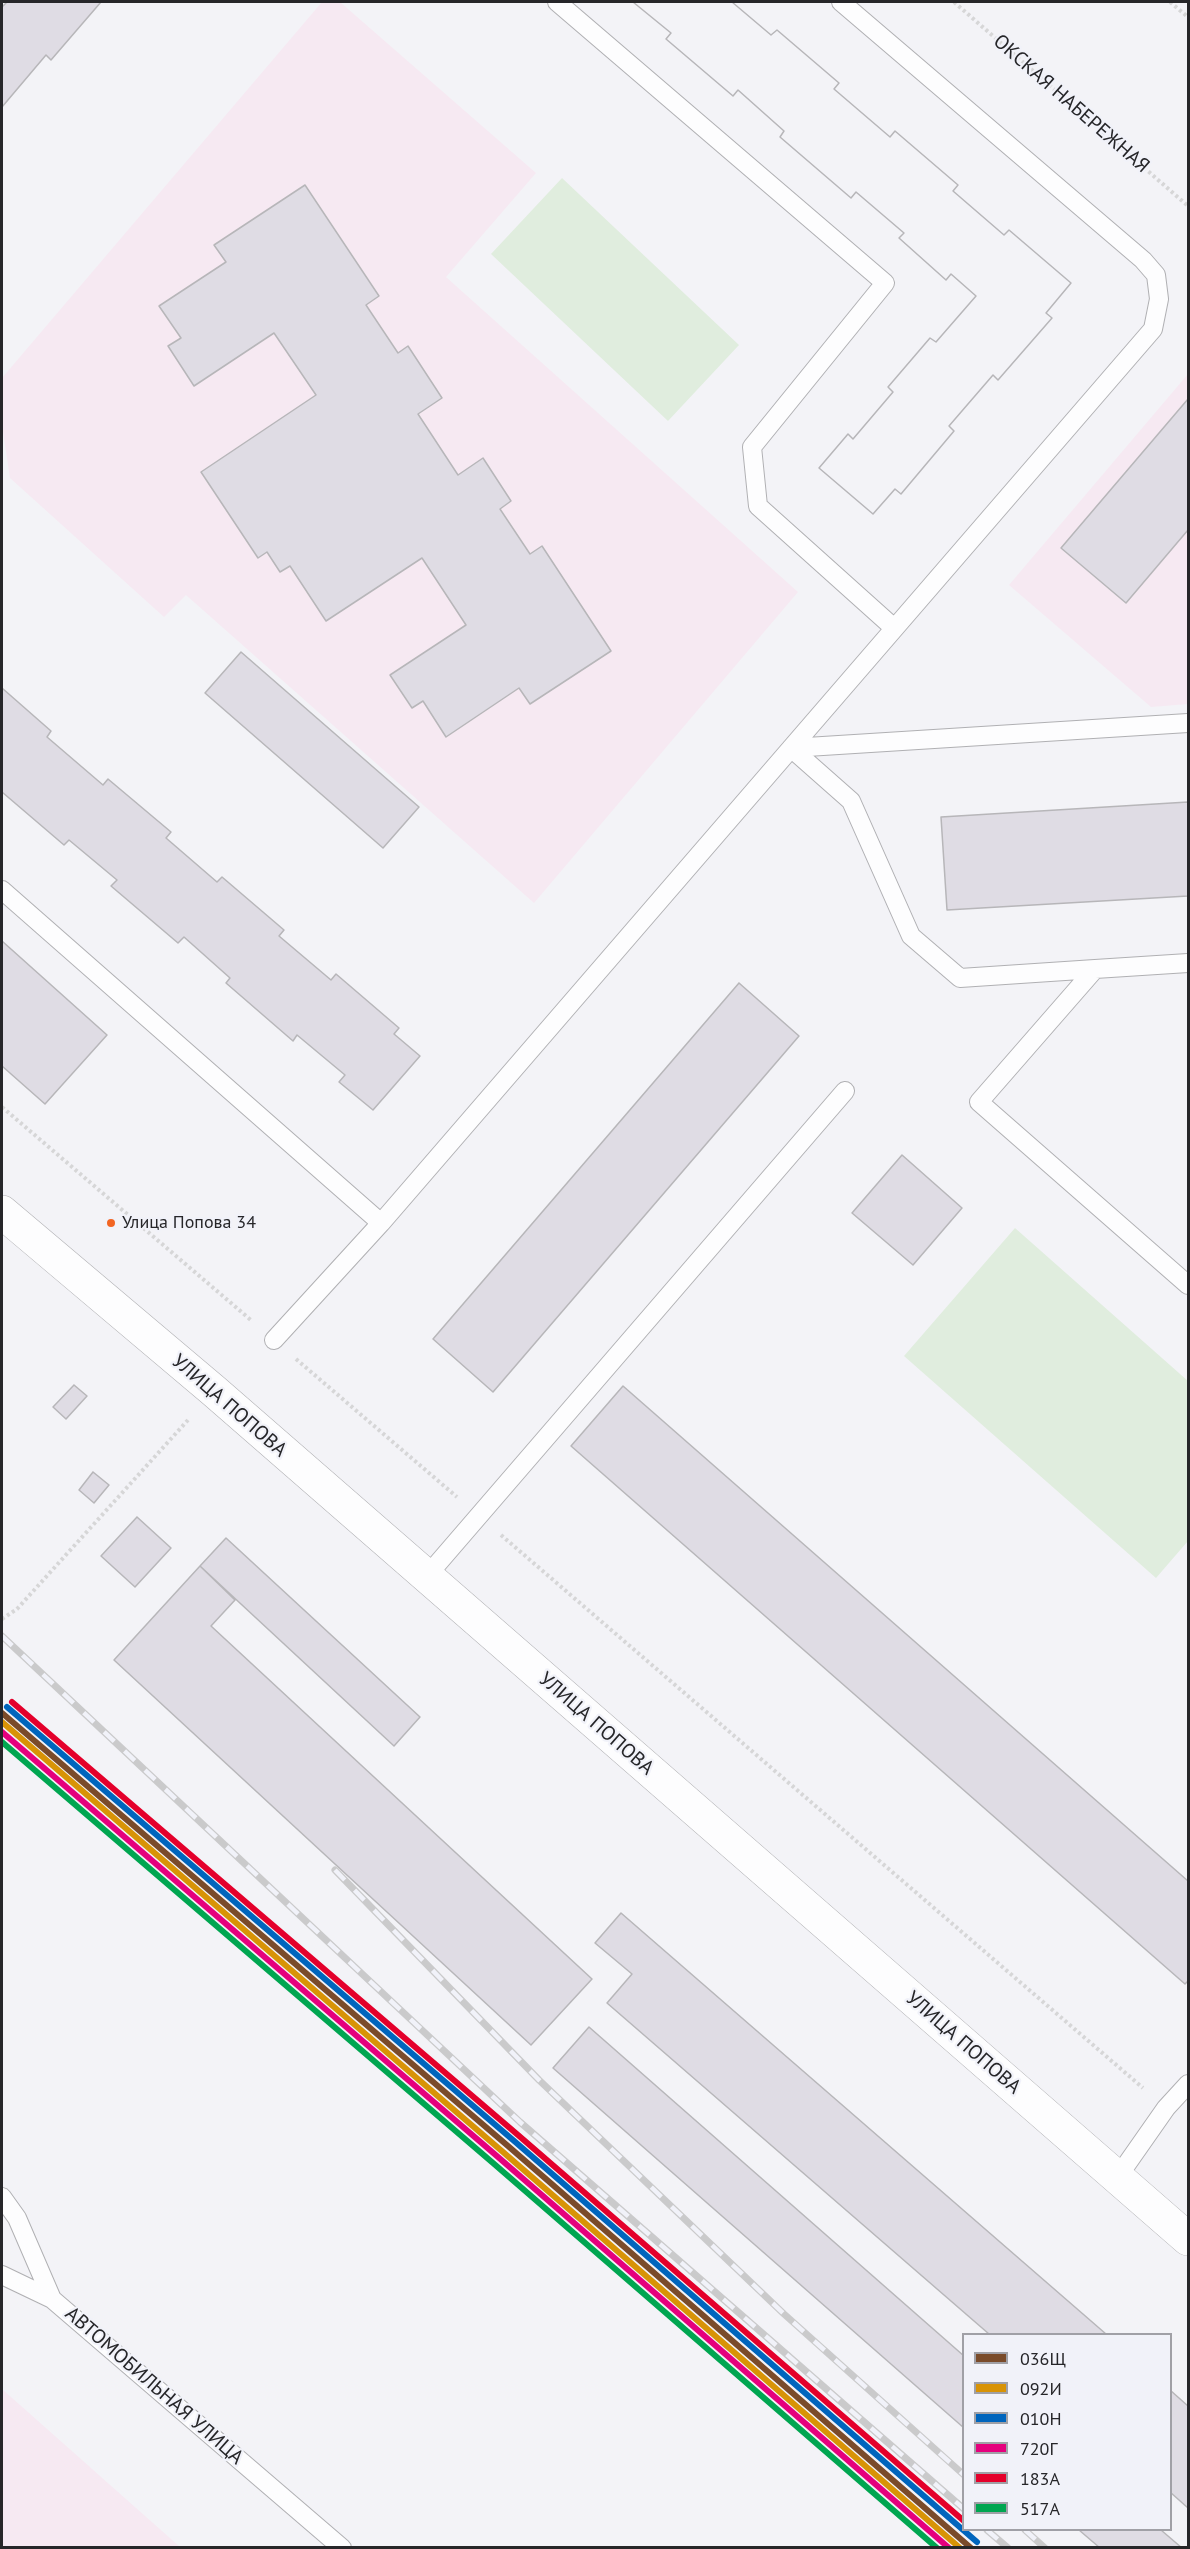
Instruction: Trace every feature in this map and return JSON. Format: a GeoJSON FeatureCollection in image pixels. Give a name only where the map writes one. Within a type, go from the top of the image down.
{"type":"FeatureCollection","features":[{"type":"Feature","properties":{"kind":"street","name":"УЛИЦА ПОПОВА"},"geometry":{"type":"LineString","coordinates":[[2,1212],[214,1391],[1188,2239]]}},
{"type":"Feature","properties":{"kind":"lane"},"geometry":{"type":"LineString","coordinates":[[557,2],[885,283],[752,447],[758,507],[894,628]]}},
{"type":"Feature","properties":{"kind":"lane"},"geometry":{"type":"LineString","coordinates":[[274,1340],[381,1223],[1153,328],[1159,299],[1156,276],[1143,260],[841,2]]}},
{"type":"Feature","properties":{"kind":"lane"},"geometry":{"type":"LineString","coordinates":[[791,748],[1188,723]]}},
{"type":"Feature","properties":{"kind":"lane"},"geometry":{"type":"LineString","coordinates":[[791,748],[851,801],[911,936],[960,978],[1188,963]]}},
{"type":"Feature","properties":{"kind":"lane"},"geometry":{"type":"LineString","coordinates":[[2,890],[381,1223]]}},
{"type":"Feature","properties":{"kind":"lane"},"geometry":{"type":"LineString","coordinates":[[1095,969],[979,1102],[1188,1285]]}},
{"type":"Feature","properties":{"kind":"lane"},"geometry":{"type":"LineString","coordinates":[[426,1577],[845,1091]]}},
{"type":"Feature","properties":{"kind":"lane"},"geometry":{"type":"LineString","coordinates":[[1117,2178],[1166,2108],[1188,2084]]}},
{"type":"Feature","properties":{"kind":"lane","name":"АВТОМОБИЛЬНАЯ УЛИЦА"},"geometry":{"type":"LineString","coordinates":[[2,2197],[17,2218],[52,2299],[342,2547]]}},
{"type":"Feature","properties":{"kind":"lane"},"geometry":{"type":"LineString","coordinates":[[2,2275],[52,2299]]}},
{"type":"Feature","properties":{"kind":"path","name":"ОКСКАЯ НАБЕРЕЖНАЯ"},"geometry":{"type":"LineString","coordinates":[[954,2],[1188,206]]}},
{"type":"Feature","properties":{"kind":"path"},"geometry":{"type":"LineString","coordinates":[[1170,2],[1188,17]]}},
{"type":"Feature","properties":{"kind":"path"},"geometry":{"type":"LineString","coordinates":[[2,1107],[1166,2108]]}},
{"type":"Feature","properties":{"kind":"path"},"geometry":{"type":"LineString","coordinates":[[2,1619],[17,1609],[214,1391]]}},
{"type":"Feature","properties":{"kind":"shaded area"},"geometry":{"type":"Polygon","coordinates":[[[322,2],[340,2],[536,173],[446,277],[798,592],[534,903],[186,595],[164,617],[10,478],[2,425],[2,378],[322,2]]]}},
{"type":"Feature","properties":{"kind":"shaded area"},"geometry":{"type":"Polygon","coordinates":[[[1188,374],[1188,704],[1151,707],[1009,585],[1188,374]]]}},
{"type":"Feature","properties":{"kind":"shaded area"},"geometry":{"type":"Polygon","coordinates":[[[2,2389],[180,2547],[2,2547],[2,2389]]]}},
{"type":"Feature","properties":{"kind":"green space"},"geometry":{"type":"Polygon","coordinates":[[[562,178],[739,345],[668,421],[491,254],[562,178]]]}},
{"type":"Feature","properties":{"kind":"green space"},"geometry":{"type":"Polygon","coordinates":[[[1015,1228],[1188,1381],[1188,1541],[1156,1578],[904,1356],[1015,1228]]]}},
{"type":"Feature","properties":{"kind":"building"},"geometry":{"type":"Polygon","coordinates":[[[7,2],[101,2],[51,60],[46,55],[2,107],[2,4],[3,6],[7,2]]]}},
{"type":"Feature","properties":{"kind":"building"},"geometry":{"type":"Polygon","coordinates":[[[633,2],[732,2],[771,35],[777,30],[839,83],[834,89],[890,137],[895,131],[958,185],[953,191],[1004,235],[1009,230],[1071,283],[1046,313],[1052,318],[998,380],[993,375],[949,426],[954,431],[901,494],[895,489],[873,514],[819,468],[848,434],[853,439],[893,392],[888,387],[930,338],[936,342],[976,296],[951,274],[946,280],[899,238],[904,233],[856,192],[851,198],[780,137],[784,131],[738,90],[733,96],[666,39],[671,33],[633,2]]]}},
{"type":"Feature","properties":{"kind":"building"},"geometry":{"type":"Polygon","coordinates":[[[633,2],[732,2],[771,35],[777,30],[839,83],[834,89],[890,137],[895,131],[958,185],[953,191],[1004,235],[1009,230],[1071,283],[1046,313],[1052,318],[998,380],[993,375],[949,426],[954,431],[901,494],[895,489],[873,514],[819,468],[848,434],[853,439],[893,392],[888,387],[930,338],[936,342],[976,296],[951,274],[946,280],[899,238],[904,233],[856,192],[851,198],[780,137],[784,131],[738,90],[733,96],[666,39],[671,33],[633,2]]]}},
{"type":"Feature","properties":{"kind":"building"},"geometry":{"type":"Polygon","coordinates":[[[305,185],[379,296],[366,305],[398,353],[408,346],[442,398],[418,414],[458,475],[483,458],[511,501],[500,509],[530,554],[542,546],[611,651],[530,704],[519,688],[446,737],[423,701],[412,708],[390,675],[466,625],[422,558],[326,621],[290,566],[280,572],[267,552],[258,558],[201,472],[316,395],[274,333],[194,386],[168,346],[181,338],[159,306],[226,262],[214,245],[305,185]]]}},
{"type":"Feature","properties":{"kind":"building"},"geometry":{"type":"Polygon","coordinates":[[[1188,399],[1188,530],[1126,603],[1061,548],[1188,399]]]}},
{"type":"Feature","properties":{"kind":"building"},"geometry":{"type":"Polygon","coordinates":[[[241,652],[419,807],[383,848],[205,693],[241,652]]]}},
{"type":"Feature","properties":{"kind":"building"},"geometry":{"type":"Polygon","coordinates":[[[2,688],[51,731],[47,737],[103,785],[108,779],[171,832],[166,838],[217,882],[222,877],[284,930],[279,936],[331,980],[336,974],[399,1028],[394,1034],[420,1056],[373,1110],[339,1082],[345,1075],[297,1035],[293,1041],[226,983],[230,978],[184,937],[178,943],[111,886],[117,880],[69,840],[64,845],[2,792],[2,688]]]}},
{"type":"Feature","properties":{"kind":"building"},"geometry":{"type":"Polygon","coordinates":[[[1188,802],[1188,896],[947,910],[941,817],[1188,802]]]}},
{"type":"Feature","properties":{"kind":"building"},"geometry":{"type":"Polygon","coordinates":[[[2,941],[107,1035],[45,1104],[2,1066],[2,941]]]}},
{"type":"Feature","properties":{"kind":"building"},"geometry":{"type":"Polygon","coordinates":[[[739,983],[799,1036],[493,1392],[433,1339],[739,983]]]}},
{"type":"Feature","properties":{"kind":"building"},"geometry":{"type":"Polygon","coordinates":[[[902,1155],[962,1208],[913,1265],[852,1213],[902,1155]]]}},
{"type":"Feature","properties":{"kind":"building"},"geometry":{"type":"Polygon","coordinates":[[[74,1385],[87,1396],[66,1419],[53,1407],[74,1385]]]}},
{"type":"Feature","properties":{"kind":"building"},"geometry":{"type":"Polygon","coordinates":[[[623,1386],[1188,1881],[1188,1981],[1185,1984],[571,1446],[623,1386]]]}},
{"type":"Feature","properties":{"kind":"building"},"geometry":{"type":"Polygon","coordinates":[[[93,1472],[109,1485],[94,1503],[79,1490],[93,1472]]]}},
{"type":"Feature","properties":{"kind":"building"},"geometry":{"type":"Polygon","coordinates":[[[137,1517],[171,1548],[135,1587],[101,1556],[137,1517]]]}},
{"type":"Feature","properties":{"kind":"building"},"geometry":{"type":"Polygon","coordinates":[[[226,1538],[420,1717],[394,1746],[200,1566],[226,1538]]]}},
{"type":"Feature","properties":{"kind":"building"},"geometry":{"type":"Polygon","coordinates":[[[200,1566],[235,1600],[211,1626],[592,1979],[531,2045],[114,1660],[200,1566]]]}},
{"type":"Feature","properties":{"kind":"building"},"geometry":{"type":"Polygon","coordinates":[[[621,1913],[1105,2333],[988,2333],[607,2003],[632,1974],[595,1943],[621,1913]]]}},
{"type":"Feature","properties":{"kind":"building"},"geometry":{"type":"Polygon","coordinates":[[[589,2027],[962,2354],[962,2426],[553,2068],[589,2027]]]}},
{"type":"Feature","properties":{"kind":"building"},"geometry":{"type":"Polygon","coordinates":[[[1172,2392],[1188,2406],[1188,2508],[1172,2494],[1172,2392]]]}},
{"type":"Feature","properties":{"kind":"building"},"geometry":{"type":"Polygon","coordinates":[[[1080,2531],[1162,2531],[1182,2548],[1100,2548],[1080,2531]]]}},
{"type":"Feature","properties":{"kind":"railway"},"geometry":{"type":"LineString","coordinates":[[2,1636],[520,2122],[962,2507]]}},
{"type":"Feature","properties":{"kind":"railway"},"geometry":{"type":"LineString","coordinates":[[335,1870],[539,2080],[784,2314],[962,2473]]}},
{"type":"Feature","properties":{"kind":"railway"},"geometry":{"type":"LineString","coordinates":[[988,2531],[1008,2548]]}},
{"type":"Feature","properties":{"kind":"railway"},"geometry":{"type":"LineString","coordinates":[[1026,2531],[1045,2548]]}},
{"type":"Feature","properties":{"kind":"transit line","name":"183А"},"geometry":{"type":"LineString","coordinates":[[12,1702],[962,2519]]}},
{"type":"Feature","properties":{"kind":"transit line","name":"010Н"},"geometry":{"type":"LineString","coordinates":[[7,1707],[513,2140],[962,2529]]}},
{"type":"Feature","properties":{"kind":"transit line","name":"036Щ"},"geometry":{"type":"LineString","coordinates":[[2,1713],[508,2146],[971,2548]]}},
{"type":"Feature","properties":{"kind":"transit line","name":"092И"},"geometry":{"type":"LineString","coordinates":[[2,1722],[960,2548]]}},
{"type":"Feature","properties":{"kind":"transit line","name":"720Г"},"geometry":{"type":"LineString","coordinates":[[2,1732],[498,2157],[949,2548]]}},
{"type":"Feature","properties":{"kind":"transit line","name":"517А"},"geometry":{"type":"LineString","coordinates":[[2,1742],[937,2548]]}},
{"type":"Feature","properties":{"kind":"transit line","name":"010Н"},"geometry":{"type":"LineString","coordinates":[[964,2531],[977,2542]]}},
{"type":"Feature","properties":{"kind":"place","name":"Улица Попова 34"},"geometry":{"type":"Point","coordinates":[111,1223]}}]}
